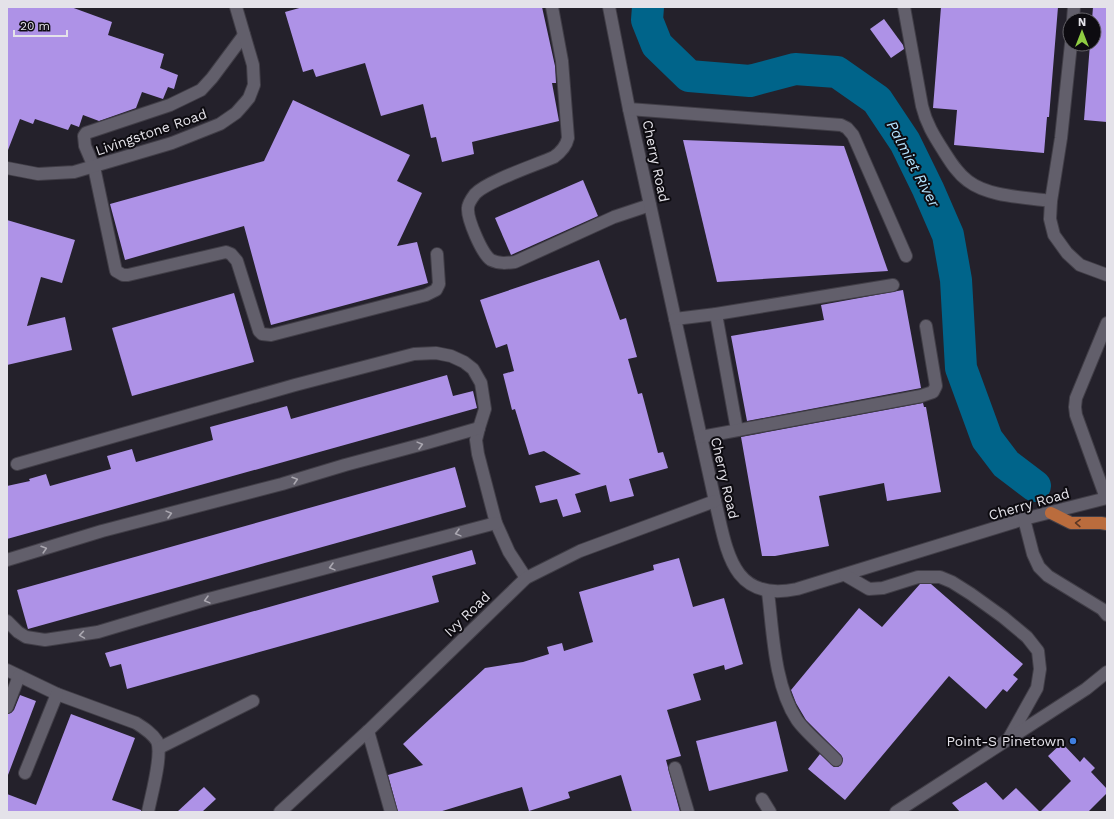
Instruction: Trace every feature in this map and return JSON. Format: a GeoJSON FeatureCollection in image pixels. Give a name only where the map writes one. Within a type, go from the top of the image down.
{"type":"FeatureCollection","features":[{"type":"Feature","properties":{"kind":"main road"},"geometry":{"type":"LineString","coordinates":[[1051,513],[1071,523],[1107,524]]}},
{"type":"Feature","properties":{"kind":"street","name":"Livingstone Road"},"geometry":{"type":"LineString","coordinates":[[7,168],[38,174],[74,172],[179,140],[220,124],[236,113],[249,98],[254,85],[253,65],[236,7]]}},
{"type":"Feature","properties":{"kind":"street"},"geometry":{"type":"LineString","coordinates":[[552,7],[562,60],[568,138],[567,143],[560,153],[554,157],[486,185],[475,194],[468,208],[470,220],[485,254],[491,260],[500,263],[515,262],[614,217],[650,205]]}},
{"type":"Feature","properties":{"kind":"street","name":"Cherry Road"},"geometry":{"type":"LineString","coordinates":[[609,7],[629,109],[674,319],[715,501],[732,564],[746,581],[759,589],[768,592],[783,592],[797,589],[1024,519],[1107,498]]}},
{"type":"Feature","properties":{"kind":"street"},"geometry":{"type":"LineString","coordinates":[[904,7],[926,121],[953,166],[969,182],[985,190],[1051,201]]}},
{"type":"Feature","properties":{"kind":"street"},"geometry":{"type":"LineString","coordinates":[[244,35],[212,78],[201,90],[170,105],[86,133],[84,136],[85,146],[94,167],[116,271],[123,275],[128,275],[226,252],[229,253],[237,261],[259,331],[262,334],[271,335],[426,295],[436,290],[439,284],[437,254]]}},
{"type":"Feature","properties":{"kind":"street"},"geometry":{"type":"LineString","coordinates":[[1070,52],[1061,138],[1051,201],[1050,219],[1054,235],[1066,253],[1085,268],[1107,275]]}},
{"type":"Feature","properties":{"kind":"street"},"geometry":{"type":"LineString","coordinates":[[629,109],[841,125],[847,128],[853,135],[906,256]]}},
{"type":"Feature","properties":{"kind":"street"},"geometry":{"type":"LineString","coordinates":[[674,319],[716,314],[893,285]]}},
{"type":"Feature","properties":{"kind":"street"},"geometry":{"type":"LineString","coordinates":[[716,314],[737,430]]}},
{"type":"Feature","properties":{"kind":"street"},"geometry":{"type":"LineString","coordinates":[[1107,323],[1076,398],[1075,407],[1076,415],[1107,498]]}},
{"type":"Feature","properties":{"kind":"street"},"geometry":{"type":"LineString","coordinates":[[701,437],[921,396],[933,392],[936,386],[926,326]]}},
{"type":"Feature","properties":{"kind":"street"},"geometry":{"type":"LineString","coordinates":[[17,464],[295,385],[414,354],[436,353],[451,356],[464,362],[473,369],[481,383],[485,406],[476,440],[477,447],[496,523],[509,552],[526,578]]}},
{"type":"Feature","properties":{"kind":"street"},"geometry":{"type":"LineString","coordinates":[[7,560],[102,531],[282,484],[344,465],[479,428]]}},
{"type":"Feature","properties":{"kind":"street","name":"Ivy Road"},"geometry":{"type":"LineString","coordinates":[[280,812],[368,731],[526,578],[580,551],[715,501]]}},
{"type":"Feature","properties":{"kind":"street"},"geometry":{"type":"LineString","coordinates":[[1024,519],[1031,548],[1039,567],[1048,576],[1102,610],[1107,616]]}},
{"type":"Feature","properties":{"kind":"street"},"geometry":{"type":"LineString","coordinates":[[7,621],[18,632],[26,636],[45,640],[98,632],[204,600],[496,523]]}},
{"type":"Feature","properties":{"kind":"street"},"geometry":{"type":"LineString","coordinates":[[845,575],[869,589],[883,588],[918,578],[940,577],[952,582],[971,594],[1002,616],[1027,637],[1038,652],[1040,669],[1037,688],[1008,740]]}},
{"type":"Feature","properties":{"kind":"street"},"geometry":{"type":"LineString","coordinates":[[768,592],[781,682],[788,701],[798,722],[836,760]]}},
{"type":"Feature","properties":{"kind":"street"},"geometry":{"type":"LineString","coordinates":[[7,670],[57,694],[136,723],[148,730],[156,740],[159,748],[158,762],[148,812]]}},
{"type":"Feature","properties":{"kind":"street"},"geometry":{"type":"LineString","coordinates":[[896,812],[1086,689],[1107,672]]}},
{"type":"Feature","properties":{"kind":"street"},"geometry":{"type":"LineString","coordinates":[[7,707],[19,676]]}},
{"type":"Feature","properties":{"kind":"street"},"geometry":{"type":"LineString","coordinates":[[25,773],[57,694]]}},
{"type":"Feature","properties":{"kind":"street"},"geometry":{"type":"LineString","coordinates":[[159,748],[253,700]]}},
{"type":"Feature","properties":{"kind":"street"},"geometry":{"type":"LineString","coordinates":[[368,731],[391,812]]}},
{"type":"Feature","properties":{"kind":"street"},"geometry":{"type":"LineString","coordinates":[[675,768],[688,812]]}},
{"type":"Feature","properties":{"kind":"street"},"geometry":{"type":"LineString","coordinates":[[762,799],[770,812]]}},
{"type":"Feature","properties":{"kind":"building"},"geometry":{"type":"Polygon","coordinates":[[[7,7],[71,7],[112,22],[108,35],[164,54],[160,68],[178,75],[174,89],[168,87],[163,99],[142,92],[136,108],[99,121],[83,115],[79,127],[71,124],[68,130],[35,119],[33,124],[20,119],[7,150],[7,7]]]}},
{"type":"Feature","properties":{"kind":"building"},"geometry":{"type":"Polygon","coordinates":[[[303,7],[542,7],[555,66],[556,83],[552,83],[559,121],[472,142],[474,154],[442,162],[436,137],[431,138],[423,104],[381,116],[365,63],[316,77],[313,69],[303,72],[285,12],[303,7]]]}},
{"type":"Feature","properties":{"kind":"building"},"geometry":{"type":"Polygon","coordinates":[[[941,7],[1058,7],[1049,117],[1047,117],[1044,153],[954,145],[957,110],[933,108],[941,7]]]}},
{"type":"Feature","properties":{"kind":"building"},"geometry":{"type":"Polygon","coordinates":[[[1093,7],[1107,7],[1107,122],[1084,120],[1089,52],[1102,52],[1102,12],[1093,12],[1093,7]]]}},
{"type":"Feature","properties":{"kind":"building"},"geometry":{"type":"Polygon","coordinates":[[[884,19],[903,45],[904,49],[891,58],[870,29],[884,19]]]}},
{"type":"Feature","properties":{"kind":"building"},"geometry":{"type":"Polygon","coordinates":[[[293,100],[410,155],[397,181],[422,193],[397,246],[417,242],[428,283],[271,325],[244,226],[125,260],[110,204],[264,161],[293,100]]]}},
{"type":"Feature","properties":{"kind":"building"},"geometry":{"type":"Polygon","coordinates":[[[683,140],[844,146],[888,271],[717,282],[683,140]]]}},
{"type":"Feature","properties":{"kind":"building"},"geometry":{"type":"Polygon","coordinates":[[[583,180],[598,216],[511,255],[495,218],[583,180]]]}},
{"type":"Feature","properties":{"kind":"building"},"geometry":{"type":"Polygon","coordinates":[[[7,220],[75,240],[62,283],[41,277],[27,326],[65,317],[72,350],[7,365],[7,220]]]}},
{"type":"Feature","properties":{"kind":"building"},"geometry":{"type":"Polygon","coordinates":[[[599,260],[620,320],[626,318],[637,357],[628,359],[638,394],[642,393],[658,453],[663,452],[668,468],[629,479],[634,496],[610,502],[606,485],[575,494],[581,512],[563,517],[557,499],[540,503],[535,486],[581,474],[544,451],[529,455],[515,409],[512,410],[503,374],[514,371],[507,344],[496,348],[480,300],[599,260]]]}},
{"type":"Feature","properties":{"kind":"building"},"geometry":{"type":"Polygon","coordinates":[[[903,290],[921,388],[747,421],[731,336],[824,320],[821,305],[903,290]]]}},
{"type":"Feature","properties":{"kind":"building"},"geometry":{"type":"Polygon","coordinates":[[[234,293],[254,362],[132,396],[112,328],[234,293]]]}},
{"type":"Feature","properties":{"kind":"building"},"geometry":{"type":"Polygon","coordinates":[[[447,375],[453,396],[473,391],[477,408],[7,539],[7,486],[30,481],[29,479],[46,474],[50,486],[111,469],[107,456],[132,449],[136,462],[213,440],[210,427],[287,406],[291,419],[447,375]]]}},
{"type":"Feature","properties":{"kind":"building"},"geometry":{"type":"Polygon","coordinates":[[[923,403],[924,407],[926,407],[941,492],[887,501],[884,483],[819,496],[829,546],[775,556],[762,556],[741,437],[923,403]]]}},
{"type":"Feature","properties":{"kind":"building"},"geometry":{"type":"Polygon","coordinates":[[[455,467],[466,507],[28,629],[17,590],[455,467]]]}},
{"type":"Feature","properties":{"kind":"building"},"geometry":{"type":"Polygon","coordinates":[[[472,550],[476,564],[432,576],[439,602],[127,689],[121,664],[110,667],[105,653],[472,550]]]}},
{"type":"Feature","properties":{"kind":"building"},"geometry":{"type":"Polygon","coordinates":[[[679,558],[693,607],[724,598],[743,664],[725,670],[724,665],[693,674],[701,700],[667,710],[681,756],[666,760],[680,812],[632,812],[621,775],[568,792],[570,798],[529,811],[522,787],[439,812],[398,812],[388,775],[423,765],[403,744],[485,668],[523,662],[549,654],[547,647],[562,643],[564,651],[593,642],[579,592],[654,570],[653,565],[679,558]]]}},
{"type":"Feature","properties":{"kind":"building"},"geometry":{"type":"Polygon","coordinates":[[[920,584],[931,584],[1023,664],[1013,675],[1018,679],[1007,692],[1003,689],[986,709],[949,676],[845,800],[808,769],[820,754],[834,767],[841,765],[843,759],[841,755],[806,720],[796,703],[791,690],[859,608],[882,627],[920,584]]]}},
{"type":"Feature","properties":{"kind":"building"},"geometry":{"type":"Polygon","coordinates":[[[20,695],[36,701],[8,775],[7,714],[14,710],[20,695]]]}},
{"type":"Feature","properties":{"kind":"building"},"geometry":{"type":"Polygon","coordinates":[[[71,714],[135,738],[112,800],[141,810],[141,812],[7,812],[7,794],[36,805],[71,714]]]}},
{"type":"Feature","properties":{"kind":"building"},"geometry":{"type":"Polygon","coordinates":[[[776,721],[788,771],[709,791],[696,741],[776,721]]]}},
{"type":"Feature","properties":{"kind":"building"},"geometry":{"type":"Polygon","coordinates":[[[1062,743],[1080,762],[1084,757],[1095,768],[1091,772],[1107,789],[1107,793],[1088,812],[1040,812],[1071,781],[1048,756],[1062,743]]]}},
{"type":"Feature","properties":{"kind":"building"},"geometry":{"type":"Polygon","coordinates":[[[986,782],[1003,800],[1016,788],[1040,812],[960,812],[952,803],[986,782]]]}},
{"type":"Feature","properties":{"kind":"building"},"geometry":{"type":"Polygon","coordinates":[[[204,787],[216,799],[202,812],[177,812],[204,787]]]}},
{"type":"Feature","properties":{"kind":"waterway","name":"Palmiet River"},"geometry":{"type":"LineString","coordinates":[[648,7],[647,20],[657,45],[689,76],[750,81],[795,69],[837,72],[877,100],[905,142],[948,235],[956,280],[961,368],[987,439],[1006,464],[1035,486]]}},
{"type":"Feature","properties":{"kind":"place","name":"Point-S Pinetown"},"geometry":{"type":"Point","coordinates":[1073,741]}}]}
